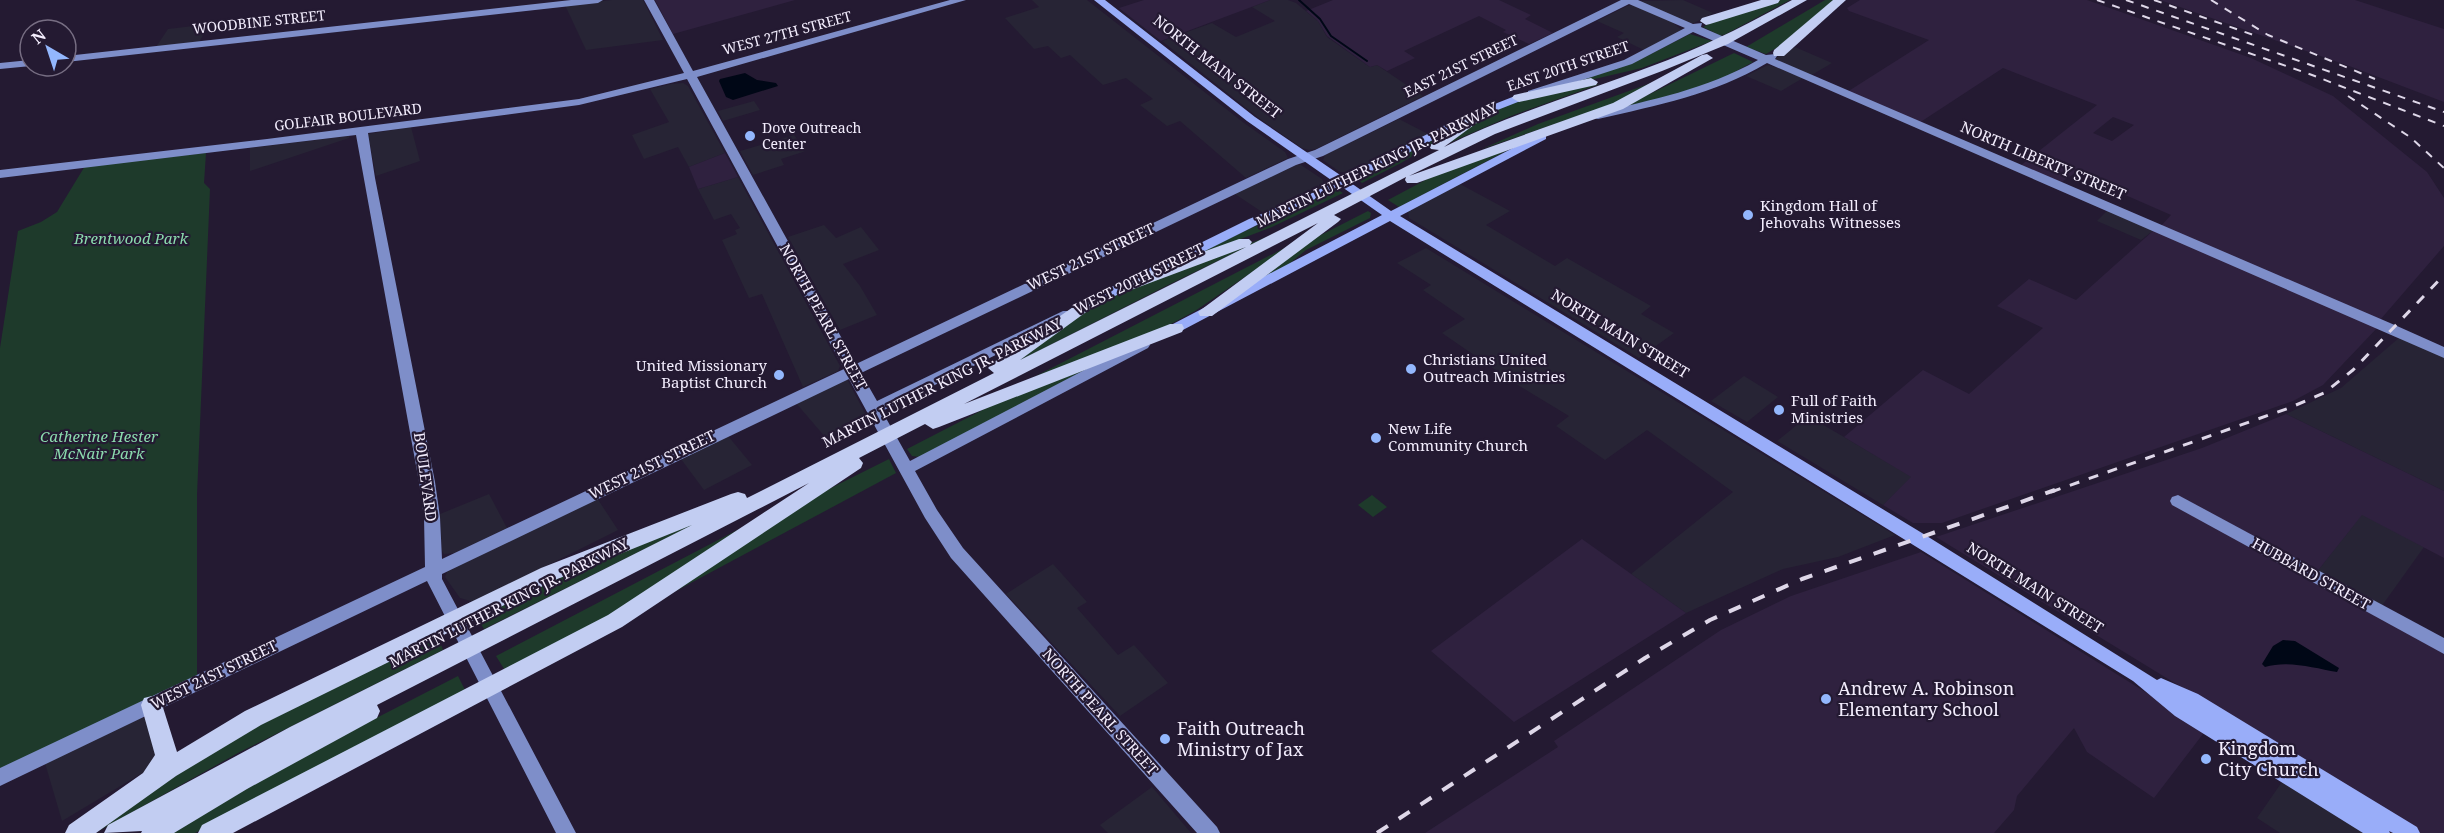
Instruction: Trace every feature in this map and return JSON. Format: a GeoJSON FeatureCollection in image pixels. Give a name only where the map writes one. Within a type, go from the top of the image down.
{"type":"FeatureCollection","features":[{"type":"Feature","properties":{"kind":"highway"},"geometry":{"type":"LineString","coordinates":[[1706,21],[1774,0]]}},
{"type":"Feature","properties":{"kind":"highway","name":"MARTIN LUTHER KING JR. PARKWAY"},"geometry":{"type":"LineString","coordinates":[[1745,34],[1801,0]]}},
{"type":"Feature","properties":{"kind":"highway","name":"MARTIN LUTHER KING JR. PARKWAY"},"geometry":{"type":"LineString","coordinates":[[1388,184],[1510,130],[1709,51],[1815,0]]}},
{"type":"Feature","properties":{"kind":"highway"},"geometry":{"type":"LineString","coordinates":[[1779,53],[1840,0]]}},
{"type":"Feature","properties":{"kind":"highway"},"geometry":{"type":"LineString","coordinates":[[1388,184],[1581,121],[1630,100],[1709,51]]}},
{"type":"Feature","properties":{"kind":"highway","name":"MARTIN LUTHER KING JR. PARKWAY"},"geometry":{"type":"LineString","coordinates":[[928,419],[948,403],[1506,124],[1709,51]]}},
{"type":"Feature","properties":{"kind":"highway"},"geometry":{"type":"LineString","coordinates":[[1519,98],[1631,74],[1643,74]]}},
{"type":"Feature","properties":{"kind":"highway"},"geometry":{"type":"LineString","coordinates":[[1388,184],[1400,169],[1486,111]]}},
{"type":"Feature","properties":{"kind":"highway"},"geometry":{"type":"LineString","coordinates":[[1125,286],[1334,211]]}},
{"type":"Feature","properties":{"kind":"highway"},"geometry":{"type":"LineString","coordinates":[[1206,312],[1334,211]]}},
{"type":"Feature","properties":{"kind":"highway","name":"MARTIN LUTHER KING JR. PARKWAY"},"geometry":{"type":"LineString","coordinates":[[116,833],[198,786],[519,628],[1334,211]]}},
{"type":"Feature","properties":{"kind":"highway"},"geometry":{"type":"LineString","coordinates":[[948,403],[1092,302]]}},
{"type":"Feature","properties":{"kind":"highway"},"geometry":{"type":"LineString","coordinates":[[928,419],[1176,328]]}},
{"type":"Feature","properties":{"kind":"highway"},"geometry":{"type":"LineString","coordinates":[[77,833],[198,750],[253,718],[453,618],[583,559],[851,459]]}},
{"type":"Feature","properties":{"kind":"highway"},"geometry":{"type":"LineString","coordinates":[[210,833],[574,644],[648,601],[851,459]]}},
{"type":"Feature","properties":{"kind":"highway","name":"MARTIN LUTHER KING JR. PARKWAY"},"geometry":{"type":"LineString","coordinates":[[153,833],[432,672]]}},
{"type":"Feature","properties":{"kind":"highway"},"geometry":{"type":"LineString","coordinates":[[145,786],[166,757],[152,705]]}},
{"type":"Feature","properties":{"kind":"main road","name":"NORTH MAIN STREET"},"geometry":{"type":"LineString","coordinates":[[1099,0],[1251,119],[1391,216],[1904,529],[2139,676],[2182,710],[2380,833]]}},
{"type":"Feature","properties":{"kind":"main road","name":"EAST 20TH STREET"},"geometry":{"type":"LineString","coordinates":[[1341,182],[1463,120],[1519,98]]}},
{"type":"Feature","properties":{"kind":"main road"},"geometry":{"type":"LineString","coordinates":[[1176,328],[1516,148],[1581,121]]}},
{"type":"Feature","properties":{"kind":"main road","name":"WEST 20TH STREET"},"geometry":{"type":"LineString","coordinates":[[1092,302],[1253,222],[1312,198],[1341,182]]}},
{"type":"Feature","properties":{"kind":"main road","name":"NORTH MAIN STREET"},"geometry":{"type":"LineString","coordinates":[[2139,676],[2192,699],[2410,833]]}},
{"type":"Feature","properties":{"kind":"street","name":"WOODBINE STREET"},"geometry":{"type":"LineString","coordinates":[[78,58],[598,0]]}},
{"type":"Feature","properties":{"kind":"street","name":"NORTH PEARL STREET"},"geometry":{"type":"LineString","coordinates":[[649,0],[931,514],[957,553],[1210,833]]}},
{"type":"Feature","properties":{"kind":"street","name":"WEST 27TH STREET"},"geometry":{"type":"LineString","coordinates":[[690,75],[961,0]]}},
{"type":"Feature","properties":{"kind":"street","name":"EAST 21ST STREET"},"geometry":{"type":"LineString","coordinates":[[1305,158],[1629,0]]}},
{"type":"Feature","properties":{"kind":"street","name":"NORTH LIBERTY STREET"},"geometry":{"type":"LineString","coordinates":[[1629,0],[2444,353]]}},
{"type":"Feature","properties":{"kind":"street","name":"EAST 20TH STREET"},"geometry":{"type":"LineString","coordinates":[[1519,98],[1622,64],[1706,21]]}},
{"type":"Feature","properties":{"kind":"street"},"geometry":{"type":"LineString","coordinates":[[1581,121],[1692,94],[1741,74],[1779,53]]}},
{"type":"Feature","properties":{"kind":"street"},"geometry":{"type":"LineString","coordinates":[[0,66],[18,64]]}},
{"type":"Feature","properties":{"kind":"street","name":"GOLFAIR BOULEVARD"},"geometry":{"type":"LineString","coordinates":[[3,173],[363,131],[579,102],[690,75]]}},
{"type":"Feature","properties":{"kind":"street","name":"BOULEVARD"},"geometry":{"type":"LineString","coordinates":[[363,131],[367,167],[427,482],[432,519],[434,579],[566,833]]}},
{"type":"Feature","properties":{"kind":"street","name":"WEST 21ST STREET"},"geometry":{"type":"LineString","coordinates":[[0,777],[852,370],[1279,168],[1305,158]]}},
{"type":"Feature","properties":{"kind":"street","name":"WEST 20TH STREET"},"geometry":{"type":"LineString","coordinates":[[874,409],[1092,302]]}},
{"type":"Feature","properties":{"kind":"street"},"geometry":{"type":"LineString","coordinates":[[907,469],[1176,328]]}},
{"type":"Feature","properties":{"kind":"street","name":"HUBBARD STREET"},"geometry":{"type":"LineString","coordinates":[[2178,501],[2444,646]]}},
{"type":"Feature","properties":{"kind":"shaded area"},"geometry":{"type":"Polygon","coordinates":[[[612,0],[643,0],[663,40],[586,50],[565,5],[612,0]]]}},
{"type":"Feature","properties":{"kind":"shaded area"},"geometry":{"type":"Polygon","coordinates":[[[655,0],[795,0],[673,34],[655,0]]]}},
{"type":"Feature","properties":{"kind":"shaded area"},"geometry":{"type":"Polygon","coordinates":[[[1032,0],[1087,0],[1244,123],[1285,152],[1288,158],[1246,178],[1180,121],[1167,126],[1140,105],[1153,99],[1126,78],[1103,85],[1070,55],[1061,58],[1048,46],[1034,49],[1005,18],[1039,7],[1032,0]]]}},
{"type":"Feature","properties":{"kind":"shaded area"},"geometry":{"type":"Polygon","coordinates":[[[1144,0],[1270,0],[1161,41],[1119,8],[1144,0]]]}},
{"type":"Feature","properties":{"kind":"shaded area"},"geometry":{"type":"Polygon","coordinates":[[[1270,0],[1288,0],[1296,3],[1318,21],[1327,37],[1370,67],[1377,65],[1423,96],[1316,149],[1309,150],[1302,148],[1260,119],[1162,41],[1212,23],[1236,37],[1275,21],[1252,7],[1270,0]]]}},
{"type":"Feature","properties":{"kind":"shaded area"},"geometry":{"type":"Polygon","coordinates":[[[1333,0],[1499,0],[1531,15],[1525,19],[1553,33],[1529,44],[1503,32],[1506,30],[1479,16],[1404,51],[1415,58],[1387,71],[1377,65],[1370,67],[1327,36],[1318,21],[1306,11],[1333,0]]]}},
{"type":"Feature","properties":{"kind":"shaded area"},"geometry":{"type":"Polygon","coordinates":[[[1683,0],[1713,13],[1694,23],[1689,23],[1638,1],[1683,0]]]}},
{"type":"Feature","properties":{"kind":"shaded area"},"geometry":{"type":"Polygon","coordinates":[[[1860,0],[2087,0],[2251,58],[2333,96],[2427,172],[2444,198],[2444,246],[2380,320],[2161,226],[2171,215],[2075,173],[2060,183],[2020,166],[2097,105],[2003,68],[1919,123],[1847,92],[1929,40],[1849,11],[1847,8],[1860,0]],[[2113,117],[2093,133],[2112,141],[2134,125],[2113,117]]]}},
{"type":"Feature","properties":{"kind":"shaded area"},"geometry":{"type":"Polygon","coordinates":[[[2160,0],[2355,0],[2444,29],[2444,102],[2352,67],[2160,0]]]}},
{"type":"Feature","properties":{"kind":"shaded area"},"geometry":{"type":"Polygon","coordinates":[[[1633,5],[1672,22],[1683,31],[1646,51],[1617,37],[1624,33],[1597,21],[1633,5]]]}},
{"type":"Feature","properties":{"kind":"shaded area"},"geometry":{"type":"Polygon","coordinates":[[[210,24],[199,42],[156,47],[168,29],[210,24]]]}},
{"type":"Feature","properties":{"kind":"shaded area"},"geometry":{"type":"Polygon","coordinates":[[[1795,47],[1832,63],[1810,76],[1774,59],[1795,47]]]}},
{"type":"Feature","properties":{"kind":"shaded area"},"geometry":{"type":"Polygon","coordinates":[[[1768,65],[1803,78],[1781,91],[1746,76],[1768,65]]]}},
{"type":"Feature","properties":{"kind":"shaded area"},"geometry":{"type":"Polygon","coordinates":[[[683,83],[688,86],[725,153],[689,167],[678,147],[644,159],[632,135],[669,122],[650,89],[683,83]]]}},
{"type":"Feature","properties":{"kind":"shaded area"},"geometry":{"type":"Polygon","coordinates":[[[754,101],[760,110],[723,121],[718,111],[754,101]]]}},
{"type":"Feature","properties":{"kind":"shaded area"},"geometry":{"type":"Polygon","coordinates":[[[1399,119],[1430,135],[1351,173],[1340,172],[1323,160],[1325,155],[1399,119]]]}},
{"type":"Feature","properties":{"kind":"shaded area"},"geometry":{"type":"Polygon","coordinates":[[[411,127],[420,161],[376,176],[368,134],[411,127]]]}},
{"type":"Feature","properties":{"kind":"shaded area"},"geometry":{"type":"Polygon","coordinates":[[[794,135],[806,151],[781,159],[784,165],[753,175],[740,151],[794,135]]]}},
{"type":"Feature","properties":{"kind":"shaded area"},"geometry":{"type":"Polygon","coordinates":[[[349,136],[349,138],[250,171],[250,148],[349,136]]]}},
{"type":"Feature","properties":{"kind":"shaded area"},"geometry":{"type":"Polygon","coordinates":[[[725,153],[738,177],[698,189],[689,167],[725,153]]]}},
{"type":"Feature","properties":{"kind":"shaded area"},"geometry":{"type":"Polygon","coordinates":[[[1296,165],[1301,165],[1322,179],[1325,185],[1322,189],[1265,214],[1235,194],[1296,165]]]}},
{"type":"Feature","properties":{"kind":"shaded area"},"geometry":{"type":"Polygon","coordinates":[[[738,177],[840,366],[838,371],[803,387],[762,294],[749,298],[722,240],[737,234],[735,230],[740,228],[731,214],[714,220],[698,189],[738,177]]]}},
{"type":"Feature","properties":{"kind":"shaded area"},"geometry":{"type":"Polygon","coordinates":[[[1460,184],[1510,211],[1486,225],[1555,266],[1567,258],[1651,306],[1641,314],[1674,333],[1639,358],[1409,218],[1408,211],[1460,184]]]}},
{"type":"Feature","properties":{"kind":"shaded area"},"geometry":{"type":"Polygon","coordinates":[[[2108,210],[2154,230],[2141,240],[2097,221],[2108,210]]]}},
{"type":"Feature","properties":{"kind":"shaded area"},"geometry":{"type":"Polygon","coordinates":[[[824,225],[836,238],[861,227],[879,250],[843,264],[860,286],[877,315],[840,330],[788,237],[824,225]]]}},
{"type":"Feature","properties":{"kind":"shaded area"},"geometry":{"type":"Polygon","coordinates":[[[2154,230],[2378,327],[2323,385],[2293,401],[1942,523],[1913,523],[1883,505],[1911,477],[1844,437],[1923,370],[1969,394],[2043,328],[1997,306],[2029,279],[2076,300],[2154,230]]]}},
{"type":"Feature","properties":{"kind":"shaded area"},"geometry":{"type":"Polygon","coordinates":[[[1426,248],[1895,535],[1838,557],[1783,569],[1686,613],[1631,574],[1733,492],[1647,430],[1605,460],[1556,426],[1569,416],[1513,382],[1442,333],[1465,319],[1423,290],[1431,285],[1397,263],[1426,248]]]}},
{"type":"Feature","properties":{"kind":"shaded area"},"geometry":{"type":"Polygon","coordinates":[[[2400,337],[2444,357],[2444,491],[2286,414],[2341,388],[2400,337]]]}},
{"type":"Feature","properties":{"kind":"shaded area"},"geometry":{"type":"Polygon","coordinates":[[[1744,376],[1778,397],[1747,422],[1711,401],[1744,376]]]}},
{"type":"Feature","properties":{"kind":"shaded area"},"geometry":{"type":"Polygon","coordinates":[[[847,379],[868,419],[826,438],[796,403],[847,379]]]}},
{"type":"Feature","properties":{"kind":"shaded area"},"geometry":{"type":"Polygon","coordinates":[[[2286,414],[2444,491],[2444,558],[2362,515],[2312,578],[2444,651],[2444,833],[2420,833],[1936,537],[2202,448],[2286,414]]]}},
{"type":"Feature","properties":{"kind":"shaded area"},"geometry":{"type":"Polygon","coordinates":[[[1808,416],[1912,477],[1883,505],[1777,441],[1808,416]]]}},
{"type":"Feature","properties":{"kind":"shaded area"},"geometry":{"type":"Polygon","coordinates":[[[728,436],[752,465],[704,490],[681,459],[728,436]]]}},
{"type":"Feature","properties":{"kind":"shaded area"},"geometry":{"type":"Polygon","coordinates":[[[489,494],[507,528],[455,553],[444,554],[440,514],[489,494]]]}},
{"type":"Feature","properties":{"kind":"shaded area"},"geometry":{"type":"Polygon","coordinates":[[[597,498],[618,530],[474,602],[460,598],[445,577],[447,572],[464,562],[597,498]]]}},
{"type":"Feature","properties":{"kind":"shaded area"},"geometry":{"type":"Polygon","coordinates":[[[2362,514],[2424,547],[2376,614],[2312,578],[2362,514]]]}},
{"type":"Feature","properties":{"kind":"shaded area"},"geometry":{"type":"Polygon","coordinates":[[[1582,539],[1686,613],[1514,722],[1431,651],[1582,539]]]}},
{"type":"Feature","properties":{"kind":"shaded area","name":"Andrew A. Robinson Elementary School"},"geometry":{"type":"Polygon","coordinates":[[[1921,552],[2206,730],[2154,798],[2087,752],[2074,728],[2017,796],[2014,810],[1994,833],[1425,833],[1558,747],[1554,741],[1721,630],[1791,596],[1921,552]]]}},
{"type":"Feature","properties":{"kind":"shaded area"},"geometry":{"type":"Polygon","coordinates":[[[1053,564],[1087,602],[1077,608],[1118,655],[1134,645],[1168,683],[1120,716],[1006,594],[1053,564]]]}},
{"type":"Feature","properties":{"kind":"shaded area"},"geometry":{"type":"Polygon","coordinates":[[[141,717],[147,719],[158,751],[154,766],[62,821],[45,763],[141,717]]]}},
{"type":"Feature","properties":{"kind":"shaded area"},"geometry":{"type":"Polygon","coordinates":[[[2284,779],[2371,833],[2280,833],[2257,818],[2284,779]]]}},
{"type":"Feature","properties":{"kind":"shaded area"},"geometry":{"type":"Polygon","coordinates":[[[1152,787],[1191,833],[1108,833],[1100,825],[1152,787]]]}},
{"type":"Feature","properties":{"kind":"green space"},"geometry":{"type":"Polygon","coordinates":[[[1779,0],[1790,0],[1724,35],[1719,33],[1723,35],[1721,36],[1703,27],[1714,21],[1779,0]]]}},
{"type":"Feature","properties":{"kind":"green space"},"geometry":{"type":"Polygon","coordinates":[[[1825,0],[1836,0],[1778,47],[1766,54],[1746,47],[1825,0]]]}},
{"type":"Feature","properties":{"kind":"green space"},"geometry":{"type":"Polygon","coordinates":[[[1690,34],[1712,41],[1642,68],[1560,87],[1645,57],[1690,34]]]}},
{"type":"Feature","properties":{"kind":"green space"},"geometry":{"type":"Polygon","coordinates":[[[1734,53],[1753,62],[1707,87],[1621,108],[1734,53]]]}},
{"type":"Feature","properties":{"kind":"green space"},"geometry":{"type":"Polygon","coordinates":[[[1659,80],[1622,101],[1482,149],[1538,124],[1659,80]]]}},
{"type":"Feature","properties":{"kind":"green space"},"geometry":{"type":"Polygon","coordinates":[[[1600,84],[1511,116],[1442,146],[1482,118],[1508,105],[1547,92],[1600,84]]]}},
{"type":"Feature","properties":{"kind":"green space"},"geometry":{"type":"Polygon","coordinates":[[[1465,124],[1401,163],[1362,183],[1356,178],[1465,124]]]}},
{"type":"Feature","properties":{"kind":"green space"},"geometry":{"type":"Polygon","coordinates":[[[1514,147],[1399,207],[1388,200],[1433,176],[1514,147]]]}},
{"type":"Feature","properties":{"kind":"green space","name":"Catherine Hester McNair Park"},"geometry":{"type":"Polygon","coordinates":[[[206,153],[204,183],[210,189],[197,495],[197,676],[0,770],[0,348],[18,231],[41,222],[57,212],[85,166],[206,153]]]}},
{"type":"Feature","properties":{"kind":"green space"},"geometry":{"type":"Polygon","coordinates":[[[1337,189],[1343,193],[1272,227],[1186,260],[1188,257],[1337,189]]]}},
{"type":"Feature","properties":{"kind":"green space"},"geometry":{"type":"Polygon","coordinates":[[[1368,211],[1371,213],[1370,218],[1306,250],[1289,264],[1234,294],[1317,237],[1368,211]]]}},
{"type":"Feature","properties":{"kind":"green space"},"geometry":{"type":"Polygon","coordinates":[[[1267,237],[999,371],[1071,320],[1135,285],[1267,237]]]}},
{"type":"Feature","properties":{"kind":"green space"},"geometry":{"type":"Polygon","coordinates":[[[1296,242],[1195,311],[1158,331],[1034,377],[1296,242]]]}},
{"type":"Feature","properties":{"kind":"green space"},"geometry":{"type":"Polygon","coordinates":[[[1118,353],[920,457],[912,456],[907,449],[1000,401],[1118,353]]]}},
{"type":"Feature","properties":{"kind":"green space"},"geometry":{"type":"Polygon","coordinates":[[[889,459],[896,473],[661,599],[815,496],[889,459]]]}},
{"type":"Feature","properties":{"kind":"green space"},"geometry":{"type":"Polygon","coordinates":[[[1372,495],[1387,507],[1373,517],[1358,505],[1372,495]]]}},
{"type":"Feature","properties":{"kind":"green space"},"geometry":{"type":"Polygon","coordinates":[[[733,505],[484,629],[478,619],[488,608],[733,505]]]}},
{"type":"Feature","properties":{"kind":"green space"},"geometry":{"type":"Polygon","coordinates":[[[741,528],[655,592],[506,672],[496,656],[741,528]]]}},
{"type":"Feature","properties":{"kind":"green space"},"geometry":{"type":"Polygon","coordinates":[[[438,636],[443,650],[238,753],[95,833],[81,833],[214,743],[438,636]]]}},
{"type":"Feature","properties":{"kind":"green space"},"geometry":{"type":"Polygon","coordinates":[[[458,676],[465,690],[451,700],[195,833],[170,833],[316,749],[458,676]]]}},
{"type":"Feature","properties":{"kind":"water"},"geometry":{"type":"Polygon","coordinates":[[[745,73],[757,80],[776,83],[778,86],[733,100],[726,97],[720,79],[745,73]]]}},
{"type":"Feature","properties":{"kind":"water"},"geometry":{"type":"Polygon","coordinates":[[[2283,640],[2295,641],[2339,668],[2337,672],[2292,664],[2265,667],[2262,664],[2273,646],[2283,640]]]}},
{"type":"Feature","properties":{"kind":"waterway"},"geometry":{"type":"LineString","coordinates":[[1299,0],[1320,19],[1331,36],[1367,61]]}},
{"type":"Feature","properties":{"kind":"railway"},"geometry":{"type":"LineString","coordinates":[[2097,0],[2312,75],[2444,126]]}},
{"type":"Feature","properties":{"kind":"railway"},"geometry":{"type":"LineString","coordinates":[[2126,0],[2444,112]]}},
{"type":"Feature","properties":{"kind":"railway"},"geometry":{"type":"LineString","coordinates":[[2154,0],[2259,37]]}},
{"type":"Feature","properties":{"kind":"railway"},"geometry":{"type":"LineString","coordinates":[[2211,0],[2268,35],[2375,79]]}},
{"type":"Feature","properties":{"kind":"railway"},"geometry":{"type":"LineString","coordinates":[[2348,96],[2410,137],[2444,168]]}},
{"type":"Feature","properties":{"kind":"railway"},"geometry":{"type":"LineString","coordinates":[[2051,492],[2289,408],[2324,393],[2353,370],[2444,275]]}},
{"type":"Feature","properties":{"kind":"railway"},"geometry":{"type":"LineString","coordinates":[[1377,833],[1645,658],[1710,620],[1802,579],[2055,490]]}},
{"type":"Feature","properties":{"kind":"place","name":"Dove Outreach Center"},"geometry":{"type":"Point","coordinates":[750,136]}},
{"type":"Feature","properties":{"kind":"place","name":"Kingdom Hall of Jehovahs Witnesses"},"geometry":{"type":"Point","coordinates":[1748,215]}},
{"type":"Feature","properties":{"kind":"place","name":"Christians United Outreach Ministries"},"geometry":{"type":"Point","coordinates":[1411,369]}},
{"type":"Feature","properties":{"kind":"place","name":"United Missionary Baptist Church"},"geometry":{"type":"Point","coordinates":[779,375]}},
{"type":"Feature","properties":{"kind":"place","name":"Full of Faith Ministries"},"geometry":{"type":"Point","coordinates":[1779,410]}},
{"type":"Feature","properties":{"kind":"place","name":"New Life Community Church"},"geometry":{"type":"Point","coordinates":[1376,438]}},
{"type":"Feature","properties":{"kind":"place","name":"Andrew A. Robinson Elementary School"},"geometry":{"type":"Point","coordinates":[1826,699]}},
{"type":"Feature","properties":{"kind":"place","name":"Faith Outreach Ministry of Jax"},"geometry":{"type":"Point","coordinates":[1165,739]}},
{"type":"Feature","properties":{"kind":"place","name":"Kingdom City Church"},"geometry":{"type":"Point","coordinates":[2206,759]}},
{"type":"Feature","properties":{"kind":"park label","name":"Brentwood Park"},"geometry":{"type":"Point","coordinates":[131,239]}}]}
